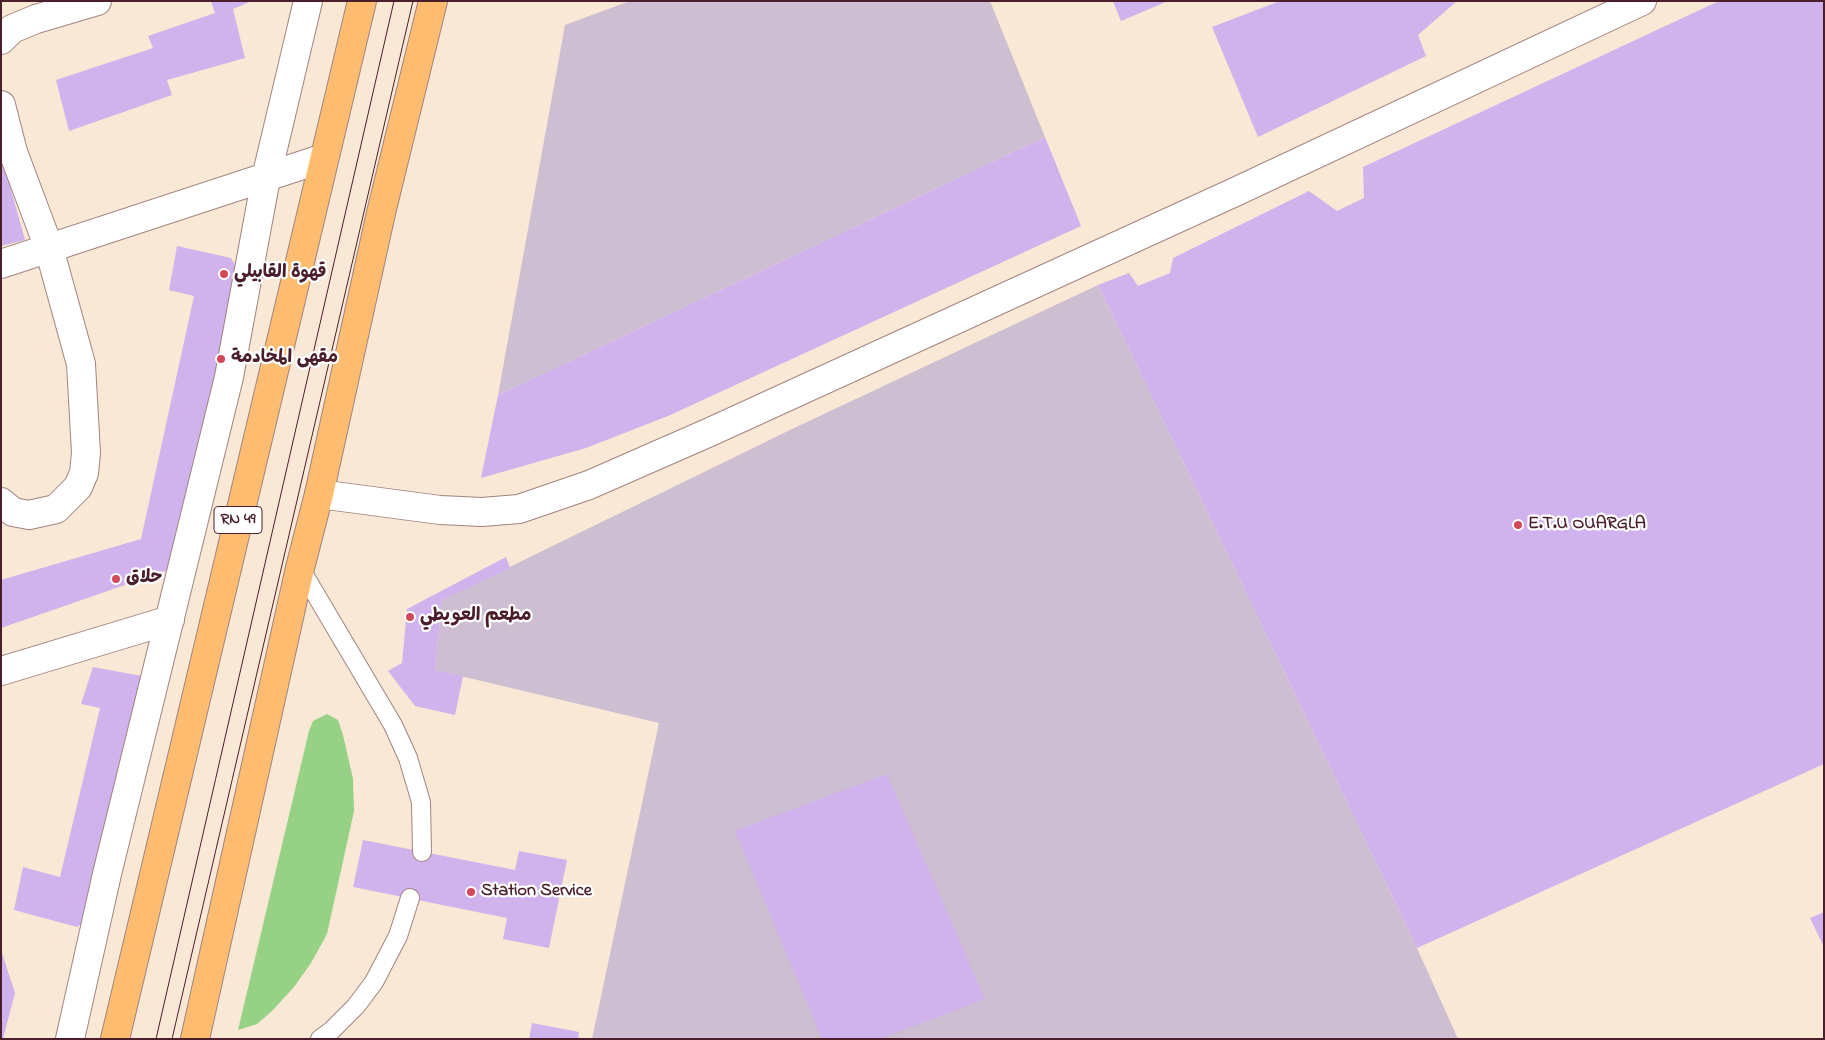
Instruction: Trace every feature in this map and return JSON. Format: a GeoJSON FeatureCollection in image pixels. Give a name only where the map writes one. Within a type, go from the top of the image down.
{"type":"FeatureCollection","features":[{"type":"Feature","properties":{"kind":"main road","name":"RN 49"},"geometry":{"type":"LineString","coordinates":[[115,1039],[362,1]]}},
{"type":"Feature","properties":{"kind":"main road"},"geometry":{"type":"LineString","coordinates":[[195,1039],[381,213],[433,1]]}},
{"type":"Feature","properties":{"kind":"street"},"geometry":{"type":"LineString","coordinates":[[1,40],[12,29],[36,19],[97,1]]}},
{"type":"Feature","properties":{"kind":"street"},"geometry":{"type":"LineString","coordinates":[[70,1039],[107,874],[229,377],[266,178],[308,1]]}},
{"type":"Feature","properties":{"kind":"street"},"geometry":{"type":"LineString","coordinates":[[319,494],[440,510],[482,512],[518,509],[589,485],[710,432],[1234,192],[1642,1]]}},
{"type":"Feature","properties":{"kind":"street"},"geometry":{"type":"LineString","coordinates":[[1,105],[12,152],[49,248],[81,364],[86,453],[84,473],[78,487],[56,509],[29,514],[13,512],[1,502]]}},
{"type":"Feature","properties":{"kind":"street"},"geometry":{"type":"LineString","coordinates":[[1,264],[324,158]]}},
{"type":"Feature","properties":{"kind":"street"},"geometry":{"type":"LineString","coordinates":[[1,671],[170,620]]}},
{"type":"Feature","properties":{"kind":"lane"},"geometry":{"type":"LineString","coordinates":[[300,568],[393,725],[408,758],[421,802],[422,852]]}},
{"type":"Feature","properties":{"kind":"lane"},"geometry":{"type":"LineString","coordinates":[[320,1039],[331,1031],[356,1006],[374,982],[398,936],[410,898]]}},
{"type":"Feature","properties":{"kind":"shaded area"},"geometry":{"type":"Polygon","coordinates":[[[630,1],[990,1],[1045,137],[498,395],[565,25],[630,1]]]}},
{"type":"Feature","properties":{"kind":"shaded area"},"geometry":{"type":"Polygon","coordinates":[[[1098,285],[1417,948],[1458,1039],[592,1039],[659,723],[435,670],[442,600],[790,430],[1098,285]]]}},
{"type":"Feature","properties":{"kind":"green space"},"geometry":{"type":"Polygon","coordinates":[[[327,714],[338,720],[343,735],[353,779],[354,811],[327,934],[311,963],[294,987],[272,1011],[257,1024],[238,1030],[309,731],[313,721],[327,714]]]}},
{"type":"Feature","properties":{"kind":"building"},"geometry":{"type":"Polygon","coordinates":[[[211,1],[252,1],[233,9],[245,58],[167,80],[172,95],[69,131],[56,80],[153,48],[148,36],[215,13],[211,1]]]}},
{"type":"Feature","properties":{"kind":"building"},"geometry":{"type":"Polygon","coordinates":[[[1113,1],[1168,1],[1121,21],[1113,1]]]}},
{"type":"Feature","properties":{"kind":"building"},"geometry":{"type":"Polygon","coordinates":[[[1280,1],[1457,1],[1418,35],[1426,56],[1258,137],[1212,27],[1280,1]]]}},
{"type":"Feature","properties":{"kind":"building","name":"E.T.U OUARGLA"},"geometry":{"type":"Polygon","coordinates":[[[1719,1],[1824,1],[1824,764],[1417,948],[1098,285],[1129,273],[1138,286],[1170,273],[1173,258],[1309,191],[1337,211],[1364,198],[1363,167],[1719,1]]]}},
{"type":"Feature","properties":{"kind":"building"},"geometry":{"type":"Polygon","coordinates":[[[1045,137],[1081,226],[668,416],[586,448],[481,478],[498,395],[1045,137]]]}},
{"type":"Feature","properties":{"kind":"building"},"geometry":{"type":"Polygon","coordinates":[[[1,154],[25,240],[1,246],[1,154]]]}},
{"type":"Feature","properties":{"kind":"building"},"geometry":{"type":"Polygon","coordinates":[[[177,246],[231,258],[242,278],[171,569],[1,628],[1,580],[141,539],[194,296],[169,290],[177,246]]]}},
{"type":"Feature","properties":{"kind":"building"},"geometry":{"type":"Polygon","coordinates":[[[506,557],[510,568],[442,600],[435,670],[463,676],[455,715],[415,706],[388,671],[402,663],[407,609],[506,557]]]}},
{"type":"Feature","properties":{"kind":"building"},"geometry":{"type":"Polygon","coordinates":[[[93,667],[142,676],[90,919],[77,927],[14,910],[23,867],[60,877],[100,708],[81,704],[93,667]]]}},
{"type":"Feature","properties":{"kind":"building"},"geometry":{"type":"Polygon","coordinates":[[[887,774],[985,999],[880,1039],[822,1039],[735,831],[887,774]]]}},
{"type":"Feature","properties":{"kind":"building","name":"Station Service"},"geometry":{"type":"Polygon","coordinates":[[[363,840],[515,870],[519,851],[567,860],[549,948],[503,939],[507,918],[353,887],[363,840]]]}},
{"type":"Feature","properties":{"kind":"building"},"geometry":{"type":"Polygon","coordinates":[[[1824,912],[1824,947],[1810,918],[1824,912]]]}},
{"type":"Feature","properties":{"kind":"building"},"geometry":{"type":"Polygon","coordinates":[[[2,953],[15,993],[3,1039],[1,1039],[2,953]]]}},
{"type":"Feature","properties":{"kind":"building"},"geometry":{"type":"Polygon","coordinates":[[[532,1023],[579,1032],[578,1039],[529,1039],[532,1023]]]}},
{"type":"Feature","properties":{"kind":"tram line"},"geometry":{"type":"LineString","coordinates":[[156,1039],[394,1]]}},
{"type":"Feature","properties":{"kind":"tram line"},"geometry":{"type":"LineString","coordinates":[[172,1039],[413,1]]}},
{"type":"Feature","properties":{"kind":"place","name":"قهوة القابيلي"},"geometry":{"type":"Point","coordinates":[224,274]}},
{"type":"Feature","properties":{"kind":"place","name":"مقهى المخادمة"},"geometry":{"type":"Point","coordinates":[221,359]}},
{"type":"Feature","properties":{"kind":"place","name":"E.T.U OUARGLA"},"geometry":{"type":"Point","coordinates":[1518,525]}},
{"type":"Feature","properties":{"kind":"place","name":"حلاق"},"geometry":{"type":"Point","coordinates":[116,579]}},
{"type":"Feature","properties":{"kind":"place","name":"مطعم العويطي"},"geometry":{"type":"Point","coordinates":[410,617]}},
{"type":"Feature","properties":{"kind":"place","name":"Station Service"},"geometry":{"type":"Point","coordinates":[471,892]}}]}
